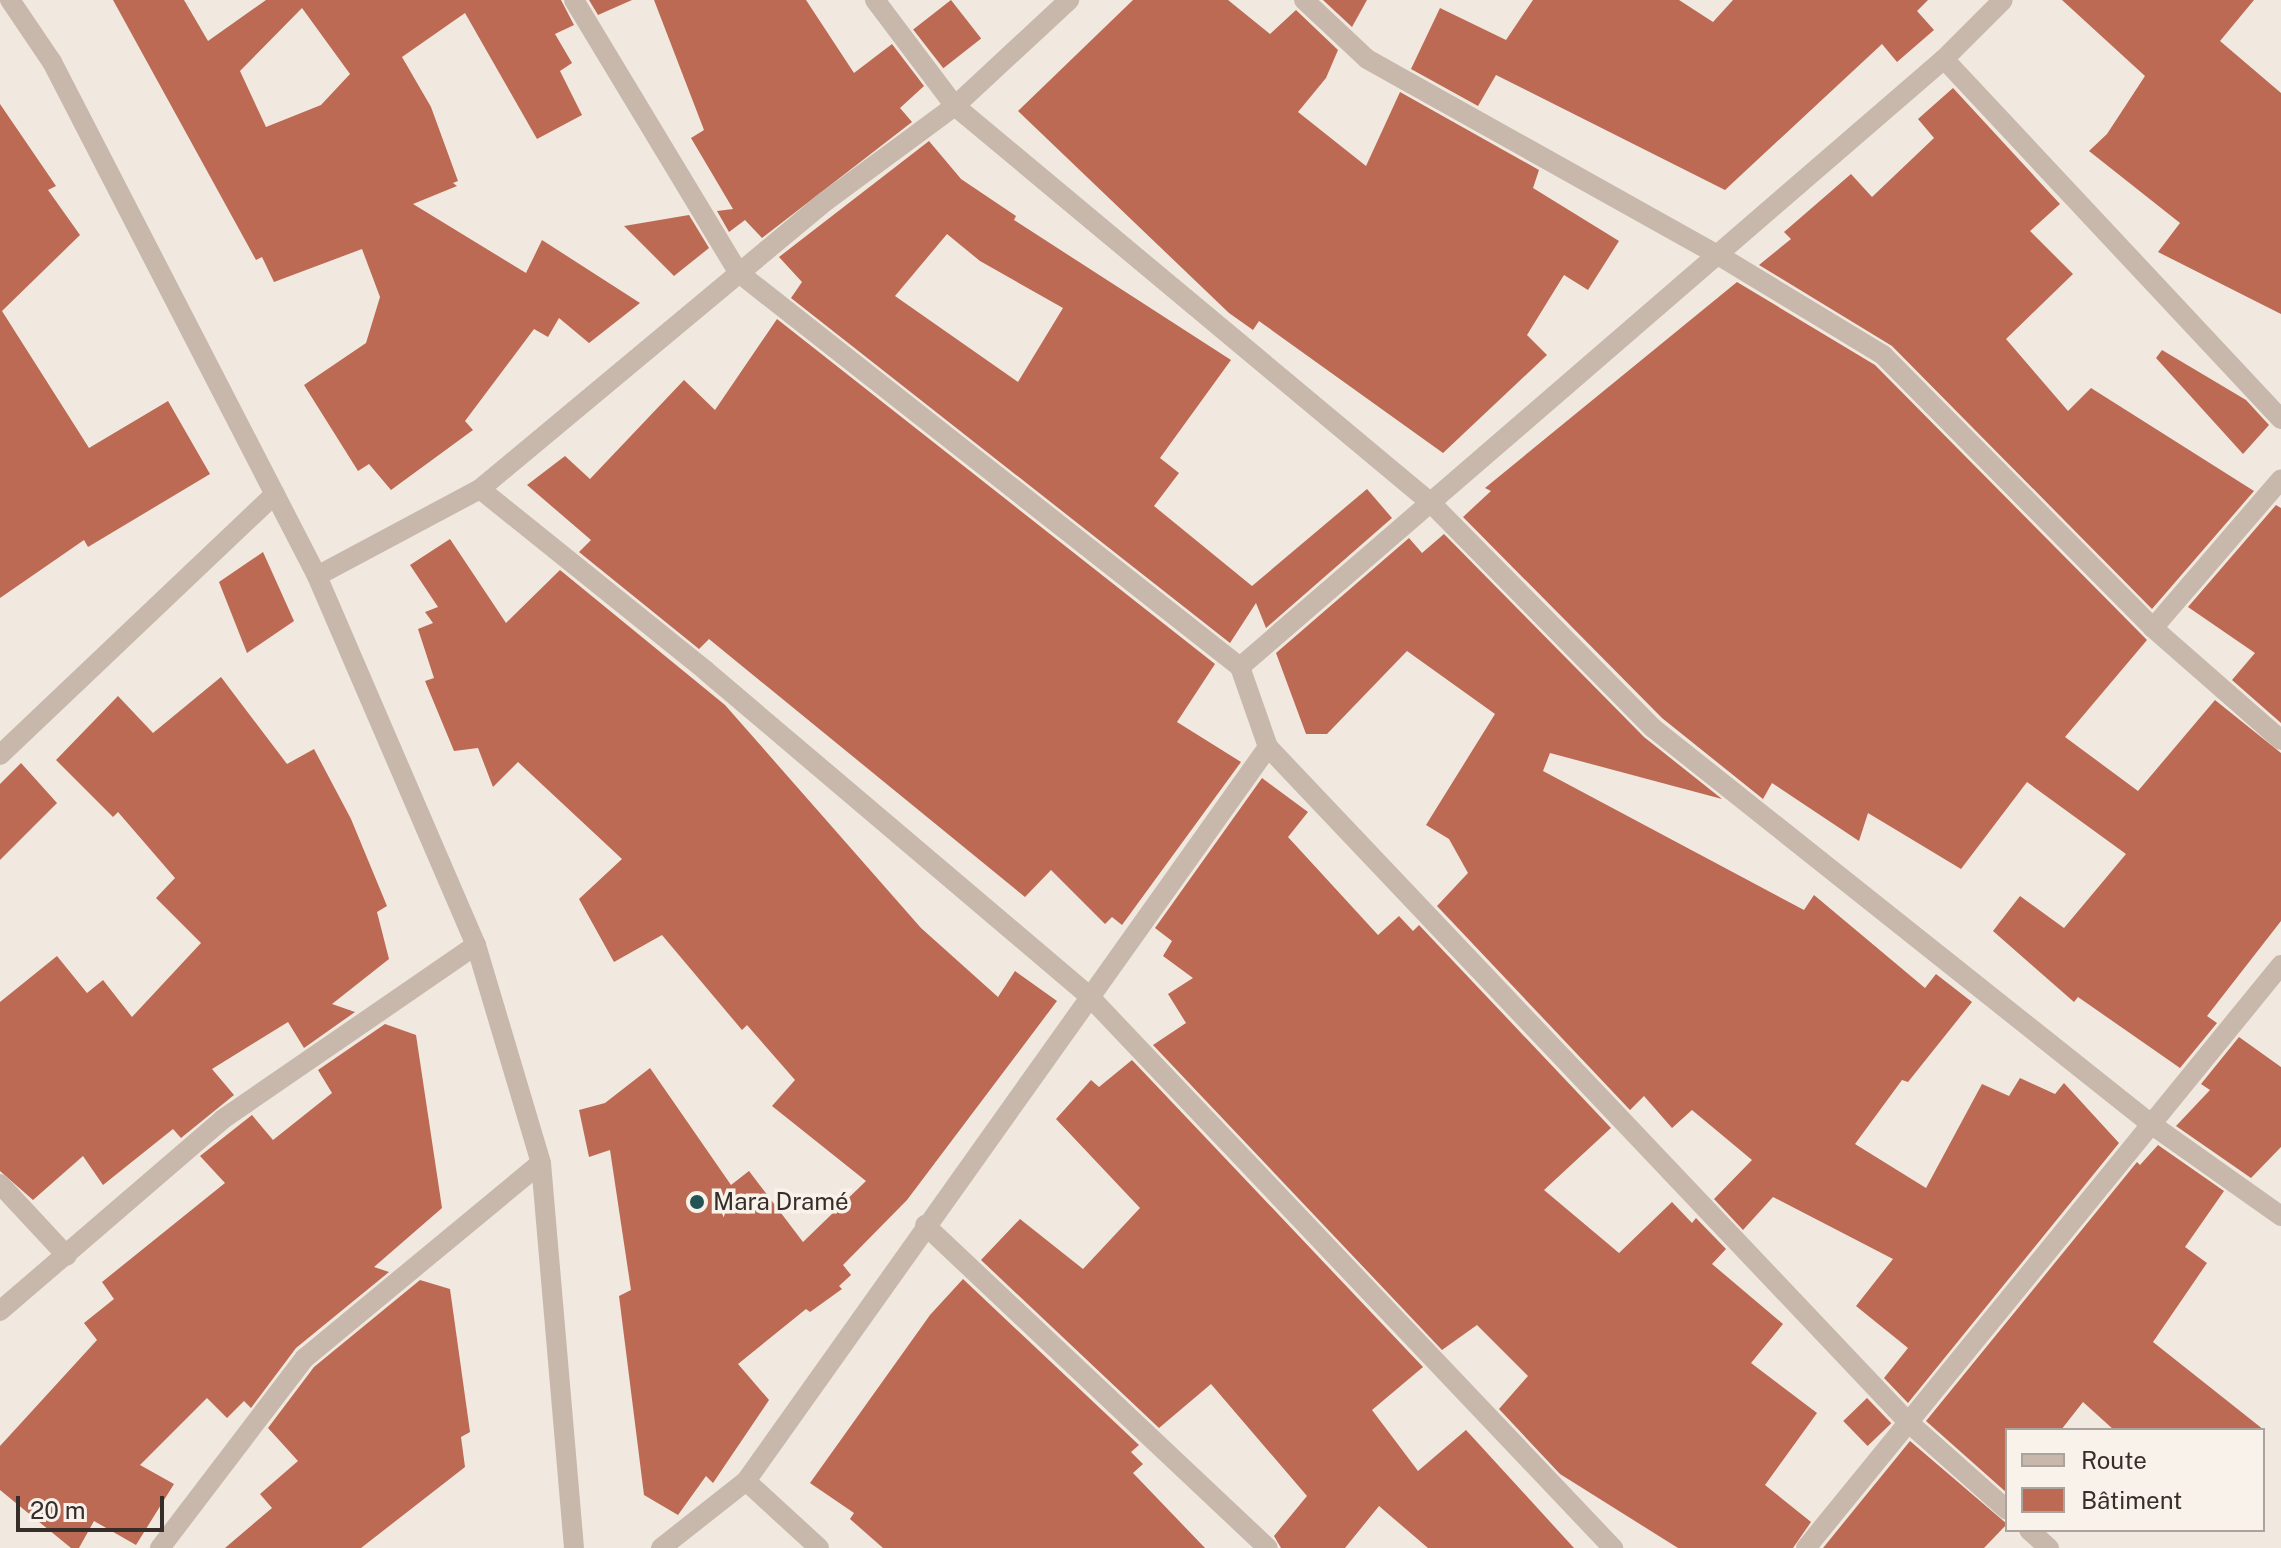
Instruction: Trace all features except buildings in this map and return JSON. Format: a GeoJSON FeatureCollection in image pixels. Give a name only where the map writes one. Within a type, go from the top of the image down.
{"type":"FeatureCollection","features":[{"type":"Feature","properties":{"kind":"street"},"geometry":{"type":"LineString","coordinates":[[10,0],[52,62],[317,576],[476,945],[541,1163],[574,1548]]}},
{"type":"Feature","properties":{"kind":"street"},"geometry":{"type":"LineString","coordinates":[[574,0],[739,273],[1240,667],[1268,747],[1908,1422],[2005,1508]]}},
{"type":"Feature","properties":{"kind":"street"},"geometry":{"type":"LineString","coordinates":[[875,0],[955,106],[1431,503],[1653,728],[2151,1124],[2281,1216]]}},
{"type":"Feature","properties":{"kind":"street"},"geometry":{"type":"LineString","coordinates":[[317,576],[480,489],[739,273],[955,106],[1069,0]]}},
{"type":"Feature","properties":{"kind":"street"},"geometry":{"type":"LineString","coordinates":[[1304,0],[1367,59],[1718,255],[1883,355],[2153,628],[2281,740]]}},
{"type":"Feature","properties":{"kind":"street"},"geometry":{"type":"LineString","coordinates":[[1240,667],[1944,59],[1999,1]]}},
{"type":"Feature","properties":{"kind":"street"},"geometry":{"type":"LineString","coordinates":[[1944,59],[2281,419]]}},
{"type":"Feature","properties":{"kind":"street"},"geometry":{"type":"LineString","coordinates":[[2153,628],[2281,479]]}},
{"type":"Feature","properties":{"kind":"street"},"geometry":{"type":"LineString","coordinates":[[480,489],[706,671],[1088,995],[1613,1548]]}},
{"type":"Feature","properties":{"kind":"street"},"geometry":{"type":"LineString","coordinates":[[0,755],[275,494]]}},
{"type":"Feature","properties":{"kind":"street"},"geometry":{"type":"LineString","coordinates":[[661,1548],[746,1481],[1088,995],[1268,747]]}},
{"type":"Feature","properties":{"kind":"street"},"geometry":{"type":"LineString","coordinates":[[0,1311],[223,1119],[476,945]]}},
{"type":"Feature","properties":{"kind":"street"},"geometry":{"type":"LineString","coordinates":[[1806,1548],[2281,965]]}},
{"type":"Feature","properties":{"kind":"street"},"geometry":{"type":"LineString","coordinates":[[160,1548],[305,1358],[541,1163]]}},
{"type":"Feature","properties":{"kind":"street"},"geometry":{"type":"LineString","coordinates":[[0,1184],[67,1256]]}},
{"type":"Feature","properties":{"kind":"street"},"geometry":{"type":"LineString","coordinates":[[925,1225],[1268,1548]]}},
{"type":"Feature","properties":{"kind":"street"},"geometry":{"type":"LineString","coordinates":[[746,1481],[819,1548]]}},
{"type":"Feature","properties":{"kind":"street"},"geometry":{"type":"LineString","coordinates":[[2031,1532],[2049,1548]]}},
{"type":"Feature","properties":{"kind":"place","name":"Mara Dramé"},"geometry":{"type":"Point","coordinates":[697,1202]}}]}
